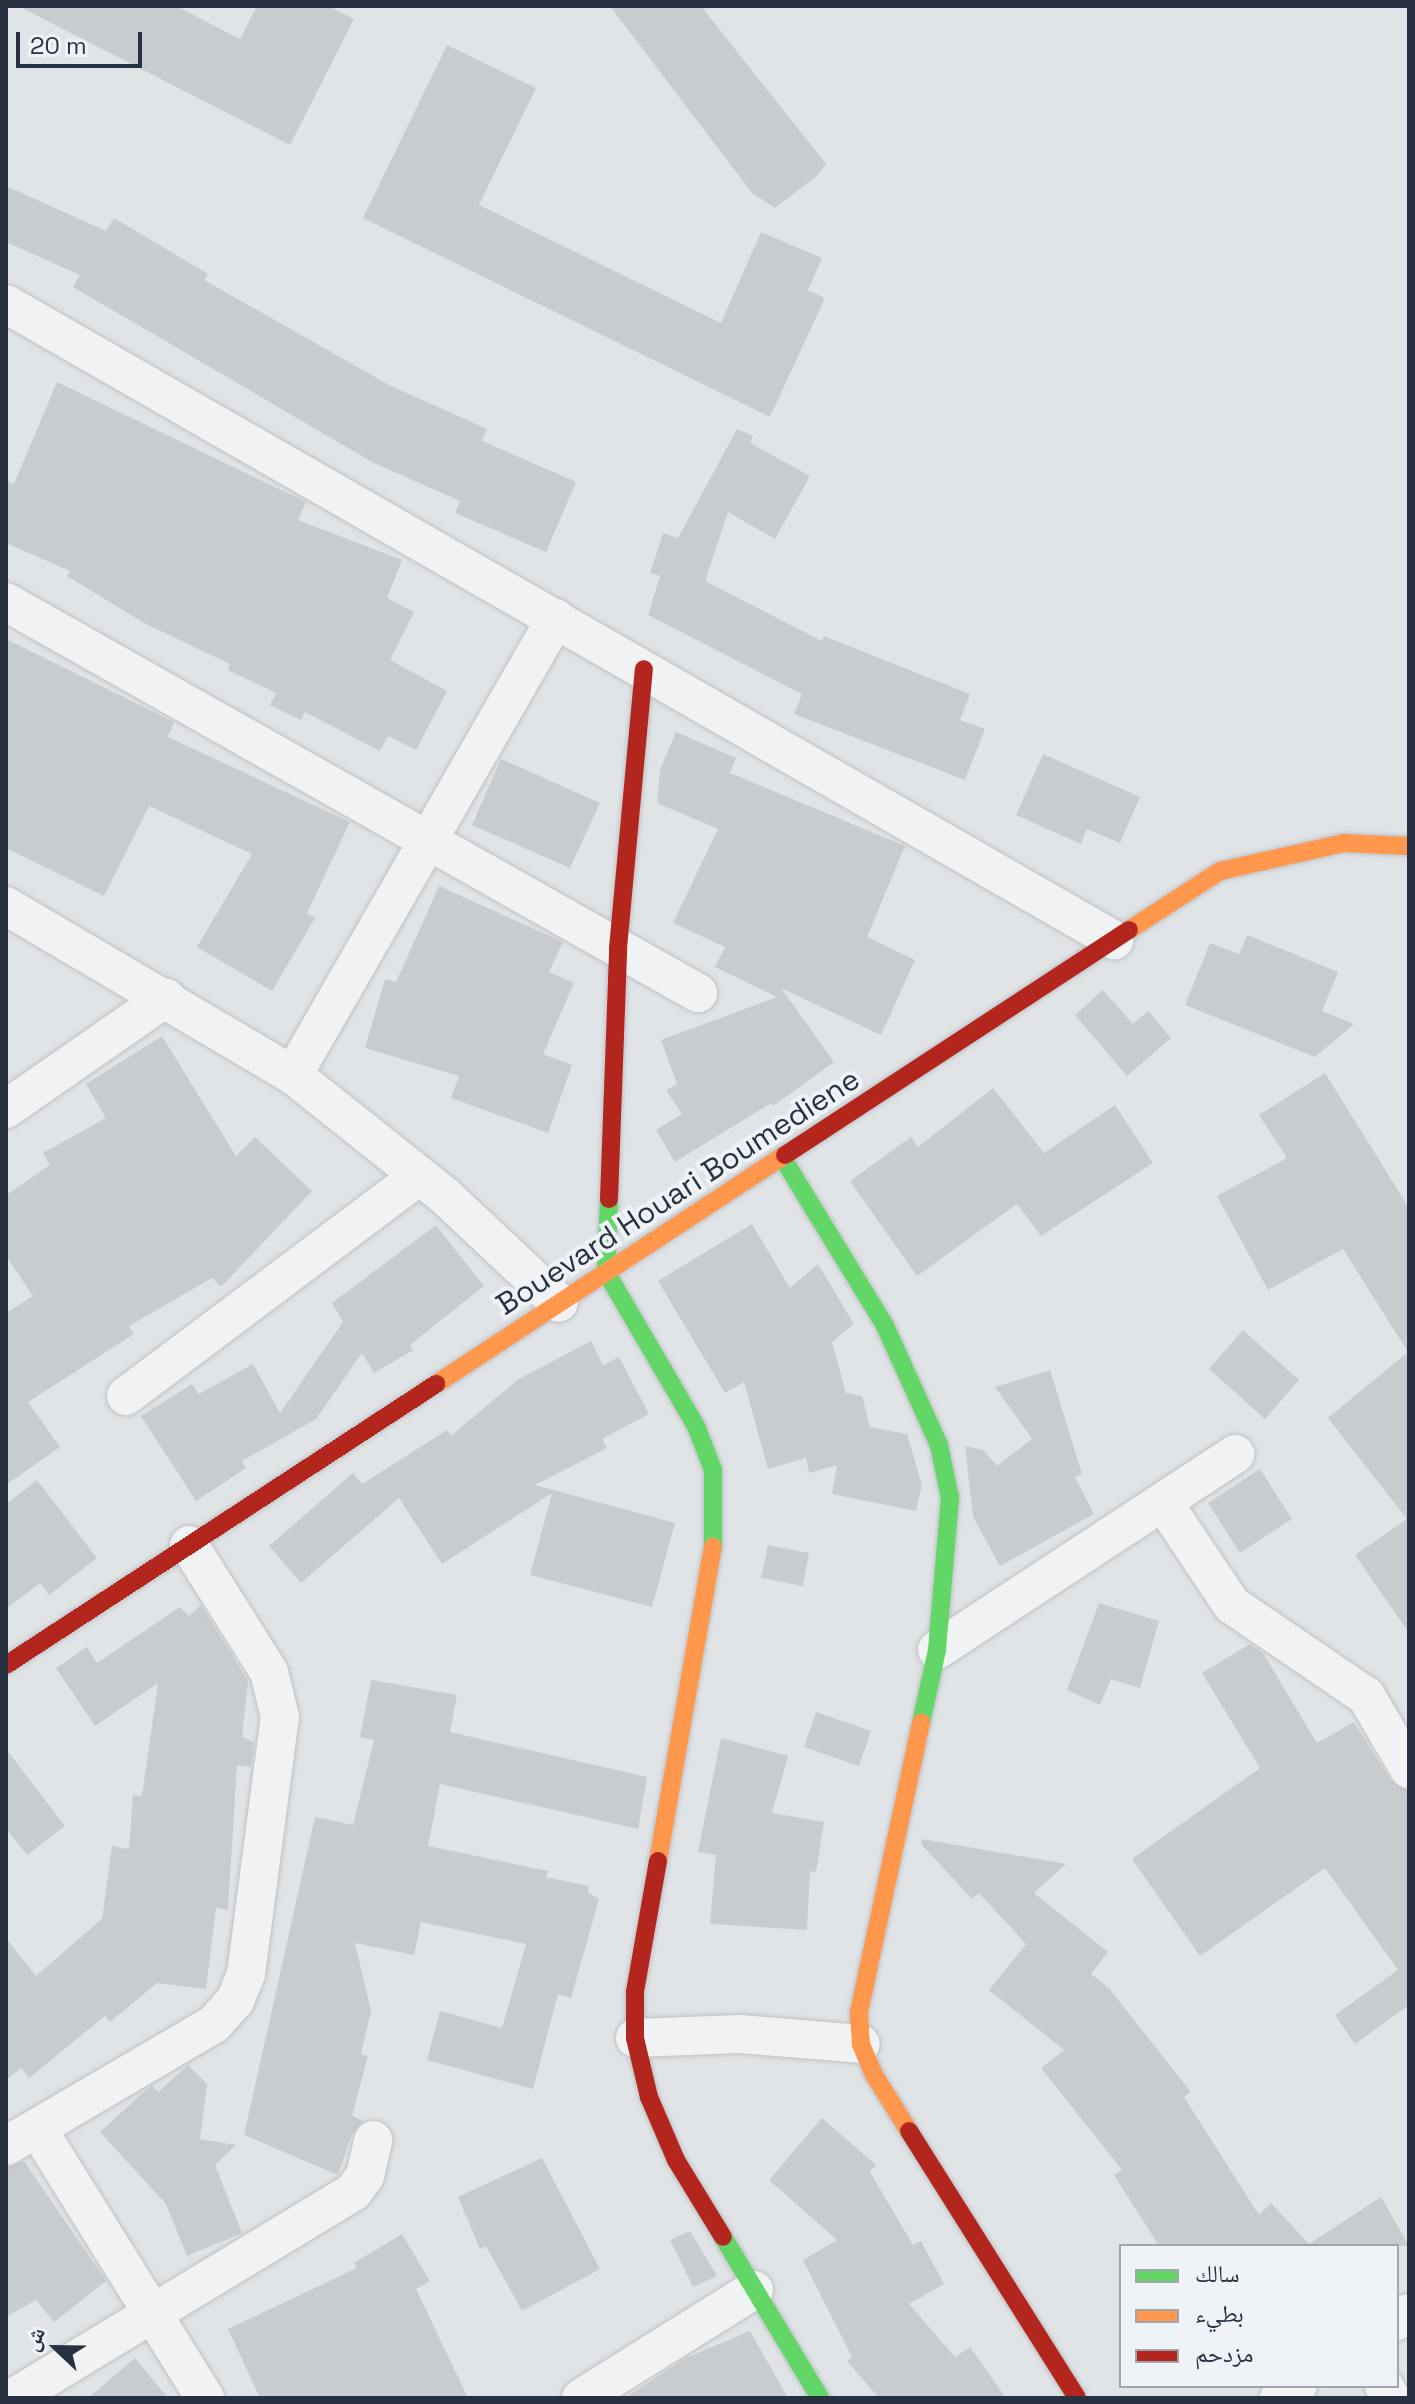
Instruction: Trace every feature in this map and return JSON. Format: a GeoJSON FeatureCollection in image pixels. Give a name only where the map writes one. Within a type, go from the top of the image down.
{"type":"FeatureCollection","features":[{"type":"Feature","properties":{"kind":"street"},"geometry":{"type":"LineString","coordinates":[[6,304],[1114,940]]}},
{"type":"Feature","properties":{"kind":"street"},"geometry":{"type":"LineString","coordinates":[[6,602],[698,993]]}},
{"type":"Feature","properties":{"kind":"street"},"geometry":{"type":"LineString","coordinates":[[293,1075],[556,618]]}},
{"type":"Feature","properties":{"kind":"street"},"geometry":{"type":"LineString","coordinates":[[644,669],[618,948],[606,1272],[696,1426],[713,1470],[716,1527],[635,1992],[635,2038],[649,2097],[676,2160],[820,2398]]}},
{"type":"Feature","properties":{"kind":"street","name":"Bouevard Houari Boumediene"},"geometry":{"type":"LineString","coordinates":[[6,1665],[1220,871],[1344,843],[1409,846]]}},
{"type":"Feature","properties":{"kind":"street"},"geometry":{"type":"LineString","coordinates":[[6,906],[293,1075],[419,1176],[559,1303]]}},
{"type":"Feature","properties":{"kind":"street"},"geometry":{"type":"LineString","coordinates":[[6,1109],[166,998]]}},
{"type":"Feature","properties":{"kind":"street"},"geometry":{"type":"LineString","coordinates":[[782,1157],[885,1326],[939,1445],[950,1498],[937,1650],[859,2012],[861,2044],[874,2075],[1077,2398]]}},
{"type":"Feature","properties":{"kind":"street"},"geometry":{"type":"LineString","coordinates":[[126,1396],[419,1176]]}},
{"type":"Feature","properties":{"kind":"street"},"geometry":{"type":"LineString","coordinates":[[937,1650],[1235,1454]]}},
{"type":"Feature","properties":{"kind":"street"},"geometry":{"type":"LineString","coordinates":[[1163,1502],[1232,1605],[1366,1696],[1409,1769]]}},
{"type":"Feature","properties":{"kind":"street"},"geometry":{"type":"LineString","coordinates":[[189,1545],[269,1672],[280,1717],[246,1974],[235,2001],[214,2024],[22,2137],[151,2312],[205,2398]]}},
{"type":"Feature","properties":{"kind":"street"},"geometry":{"type":"LineString","coordinates":[[635,2038],[740,2034],[861,2044]]}},
{"type":"Feature","properties":{"kind":"street"},"geometry":{"type":"LineString","coordinates":[[13,2398],[353,2192],[365,2176],[373,2140]]}},
{"type":"Feature","properties":{"kind":"street"},"geometry":{"type":"LineString","coordinates":[[581,2398],[754,2290]]}},
{"type":"Feature","properties":{"kind":"building"},"geometry":{"type":"Polygon","coordinates":[[[18,6],[176,6],[240,39],[257,6],[329,6],[354,19],[290,145],[18,6]]]}},
{"type":"Feature","properties":{"kind":"building"},"geometry":{"type":"Polygon","coordinates":[[[610,6],[701,6],[826,164],[818,175],[775,208],[752,193],[610,6]]]}},
{"type":"Feature","properties":{"kind":"building"},"geometry":{"type":"Polygon","coordinates":[[[447,45],[536,88],[479,205],[721,323],[761,232],[822,258],[808,290],[825,298],[770,417],[363,218],[447,45]]]}},
{"type":"Feature","properties":{"kind":"building"},"geometry":{"type":"Polygon","coordinates":[[[6,186],[106,231],[114,218],[208,274],[204,280],[391,386],[487,429],[482,441],[576,482],[546,552],[455,513],[460,501],[372,462],[73,287],[80,275],[6,242],[6,186]]]}},
{"type":"Feature","properties":{"kind":"building"},"geometry":{"type":"Polygon","coordinates":[[[57,382],[306,502],[298,520],[402,560],[387,598],[414,612],[390,660],[447,691],[416,750],[388,736],[380,751],[305,712],[301,720],[270,705],[276,693],[228,670],[230,664],[144,623],[67,576],[70,571],[6,543],[6,481],[14,484],[57,382]]]}},
{"type":"Feature","properties":{"kind":"building"},"geometry":{"type":"Polygon","coordinates":[[[737,429],[753,436],[750,443],[810,476],[775,539],[728,512],[705,581],[822,641],[824,636],[970,694],[960,720],[985,729],[965,780],[794,714],[802,694],[648,615],[660,576],[650,573],[663,533],[678,538],[737,429]]]}},
{"type":"Feature","properties":{"kind":"building"},"geometry":{"type":"Polygon","coordinates":[[[6,639],[174,722],[168,737],[350,822],[307,913],[315,918],[272,991],[197,947],[252,854],[149,806],[104,896],[6,848],[6,639]]]}},
{"type":"Feature","properties":{"kind":"building"},"geometry":{"type":"Polygon","coordinates":[[[676,732],[736,758],[730,773],[905,846],[867,937],[915,960],[881,1035],[781,988],[834,1062],[773,1106],[771,1103],[675,1162],[656,1130],[682,1114],[666,1090],[677,1084],[661,1040],[777,997],[715,967],[725,947],[673,923],[718,829],[657,803],[660,770],[676,732]]]}},
{"type":"Feature","properties":{"kind":"building"},"geometry":{"type":"Polygon","coordinates":[[[1043,754],[1140,797],[1120,843],[1087,829],[1081,844],[1016,815],[1043,754]]]}},
{"type":"Feature","properties":{"kind":"building"},"geometry":{"type":"Polygon","coordinates":[[[501,759],[600,803],[570,868],[472,825],[501,759]]]}},
{"type":"Feature","properties":{"kind":"building"},"geometry":{"type":"Polygon","coordinates":[[[439,886],[563,942],[549,972],[574,983],[543,1054],[572,1065],[548,1133],[451,1098],[459,1076],[365,1048],[385,979],[396,982],[439,886]]]}},
{"type":"Feature","properties":{"kind":"building"},"geometry":{"type":"Polygon","coordinates":[[[1247,935],[1338,972],[1322,1011],[1354,1024],[1315,1057],[1185,1005],[1210,943],[1239,954],[1247,935]]]}},
{"type":"Feature","properties":{"kind":"building"},"geometry":{"type":"Polygon","coordinates":[[[1103,990],[1133,1024],[1148,1011],[1171,1038],[1127,1076],[1075,1015],[1103,990]]]}},
{"type":"Feature","properties":{"kind":"building"},"geometry":{"type":"Polygon","coordinates":[[[162,1036],[236,1156],[255,1137],[312,1191],[221,1287],[212,1278],[129,1326],[134,1334],[28,1402],[60,1447],[6,1485],[6,1313],[33,1296],[6,1256],[6,1195],[50,1165],[43,1153],[106,1118],[86,1084],[162,1036]]]}},
{"type":"Feature","properties":{"kind":"building"},"geometry":{"type":"Polygon","coordinates":[[[1325,1073],[1409,1208],[1409,1633],[1355,1555],[1407,1519],[1328,1418],[1408,1352],[1343,1249],[1268,1290],[1217,1196],[1287,1158],[1259,1115],[1325,1073]]]}},
{"type":"Feature","properties":{"kind":"building"},"geometry":{"type":"Polygon","coordinates":[[[993,1088],[1044,1153],[1115,1105],[1153,1163],[1041,1236],[1017,1204],[917,1276],[850,1181],[911,1137],[918,1147],[993,1088]]]}},
{"type":"Feature","properties":{"kind":"building"},"geometry":{"type":"Polygon","coordinates":[[[752,1224],[790,1288],[818,1264],[854,1324],[832,1342],[846,1393],[862,1396],[870,1427],[907,1434],[922,1485],[916,1511],[832,1494],[837,1465],[809,1473],[806,1458],[768,1469],[744,1382],[725,1393],[658,1281],[752,1224]]]}},
{"type":"Feature","properties":{"kind":"building"},"geometry":{"type":"Polygon","coordinates":[[[436,1225],[484,1286],[410,1345],[413,1350],[374,1373],[362,1353],[316,1419],[242,1461],[246,1468],[196,1501],[141,1416],[192,1384],[199,1394],[253,1364],[280,1413],[343,1322],[332,1303],[436,1225]]]}},
{"type":"Feature","properties":{"kind":"building"},"geometry":{"type":"Polygon","coordinates":[[[1243,1330],[1299,1380],[1265,1419],[1209,1369],[1243,1330]]]}},
{"type":"Feature","properties":{"kind":"building"},"geometry":{"type":"Polygon","coordinates":[[[591,1341],[603,1365],[619,1357],[649,1414],[602,1439],[607,1448],[535,1485],[675,1523],[652,1607],[530,1575],[552,1493],[442,1564],[399,1498],[301,1583],[269,1546],[353,1473],[362,1484],[447,1430],[451,1436],[517,1380],[591,1341]]]}},
{"type":"Feature","properties":{"kind":"building"},"geometry":{"type":"Polygon","coordinates":[[[1050,1370],[1082,1474],[1075,1477],[1094,1514],[1000,1566],[973,1517],[965,1446],[983,1450],[997,1466],[1032,1439],[995,1387],[1050,1370]]]}},
{"type":"Feature","properties":{"kind":"building"},"geometry":{"type":"Polygon","coordinates":[[[1260,1469],[1292,1519],[1240,1553],[1208,1503],[1260,1469]]]}},
{"type":"Feature","properties":{"kind":"building"},"geometry":{"type":"Polygon","coordinates":[[[37,1480],[97,1558],[49,1595],[40,1583],[6,1609],[6,1504],[37,1480]]]}},
{"type":"Feature","properties":{"kind":"building"},"geometry":{"type":"Polygon","coordinates":[[[768,1545],[809,1553],[803,1586],[761,1578],[768,1545]]]}},
{"type":"Feature","properties":{"kind":"building"},"geometry":{"type":"Polygon","coordinates":[[[1099,1603],[1159,1621],[1140,1688],[1111,1679],[1100,1705],[1067,1690],[1099,1603]]]}},
{"type":"Feature","properties":{"kind":"building"},"geometry":{"type":"Polygon","coordinates":[[[201,1605],[248,1681],[242,1737],[254,1742],[251,1767],[237,1765],[228,1910],[216,1908],[206,1989],[157,1983],[110,2022],[105,2016],[29,2078],[21,2068],[6,2080],[6,1938],[36,1976],[102,1919],[112,1846],[129,1849],[133,1795],[142,1796],[158,1683],[95,1726],[56,1668],[87,1647],[97,1663],[180,1607],[189,1616],[201,1605]]]}},
{"type":"Feature","properties":{"kind":"building"},"geometry":{"type":"Polygon","coordinates":[[[1250,1644],[1263,1653],[1317,1743],[1354,1722],[1391,1781],[1409,1791],[1409,2005],[1355,2044],[1335,2015],[1398,1970],[1325,1868],[1200,1956],[1132,1859],[1260,1768],[1202,1673],[1250,1644]]]}},
{"type":"Feature","properties":{"kind":"building"},"geometry":{"type":"Polygon","coordinates":[[[371,1680],[457,1695],[450,1732],[647,1777],[638,1829],[440,1784],[428,1846],[548,1871],[546,1877],[589,1886],[588,1893],[599,1899],[571,1998],[558,1994],[533,2089],[427,2060],[440,2011],[502,2028],[526,1944],[421,1922],[414,1955],[355,1943],[371,2011],[361,2054],[368,2056],[352,2116],[363,2121],[352,2134],[338,2175],[244,2135],[315,1817],[353,1825],[374,1740],[360,1737],[371,1680]]]}},
{"type":"Feature","properties":{"kind":"building"},"geometry":{"type":"Polygon","coordinates":[[[816,1712],[871,1731],[859,1766],[804,1747],[816,1712]]]}},
{"type":"Feature","properties":{"kind":"building"},"geometry":{"type":"Polygon","coordinates":[[[721,1738],[788,1756],[772,1813],[824,1822],[816,1872],[810,1871],[807,1930],[710,1924],[716,1855],[698,1852],[721,1738]]]}},
{"type":"Feature","properties":{"kind":"building"},"geometry":{"type":"Polygon","coordinates":[[[6,1749],[65,1826],[27,1855],[6,1829],[6,1749]]]}},
{"type":"Feature","properties":{"kind":"building"},"geometry":{"type":"Polygon","coordinates":[[[922,1839],[1066,1864],[1034,1893],[1108,1952],[1091,1974],[1108,1987],[1191,2092],[1184,2097],[1259,2215],[1271,2203],[1309,2244],[1158,2244],[1114,2175],[1122,2170],[1041,2068],[1064,2050],[989,1990],[1026,1944],[979,1893],[972,1899],[921,1844],[922,1839]]]}},
{"type":"Feature","properties":{"kind":"building"},"geometry":{"type":"Polygon","coordinates":[[[188,2065],[207,2084],[200,2139],[236,2145],[215,2165],[242,2233],[187,2256],[166,2204],[100,2132],[147,2089],[152,2086],[158,2092],[188,2065]]]}},
{"type":"Feature","properties":{"kind":"building"},"geometry":{"type":"Polygon","coordinates":[[[822,2118],[876,2165],[870,2172],[913,2245],[921,2241],[944,2284],[909,2304],[955,2357],[970,2347],[1006,2398],[879,2398],[847,2361],[852,2357],[803,2260],[837,2240],[769,2180],[822,2118]]]}},
{"type":"Feature","properties":{"kind":"building"},"geometry":{"type":"Polygon","coordinates":[[[542,2158],[600,2269],[522,2311],[486,2246],[480,2249],[458,2197],[542,2158]]]}},
{"type":"Feature","properties":{"kind":"building"},"geometry":{"type":"Polygon","coordinates":[[[24,2161],[106,2281],[54,2322],[36,2300],[6,2317],[6,2168],[24,2161]]]}},
{"type":"Feature","properties":{"kind":"building"},"geometry":{"type":"Polygon","coordinates":[[[1381,2197],[1409,2246],[1399,2244],[1309,2244],[1381,2197]]]}},
{"type":"Feature","properties":{"kind":"building"},"geometry":{"type":"Polygon","coordinates":[[[690,2231],[717,2276],[693,2287],[670,2240],[690,2231]]]}},
{"type":"Feature","properties":{"kind":"building"},"geometry":{"type":"Polygon","coordinates":[[[402,2234],[430,2281],[416,2289],[468,2398],[260,2398],[228,2329],[357,2268],[354,2263],[402,2234]]]}},
{"type":"Feature","properties":{"kind":"building"},"geometry":{"type":"Polygon","coordinates":[[[750,2331],[788,2398],[625,2398],[686,2358],[750,2331]]]}},
{"type":"Feature","properties":{"kind":"building"},"geometry":{"type":"Polygon","coordinates":[[[135,2358],[168,2398],[88,2398],[135,2358]]]}},
{"type":"Feature","properties":{"kind":"traffic: fast"},"geometry":{"type":"LineString","coordinates":[[782,1157],[885,1326],[939,1445],[950,1498],[937,1650],[921,1723]]}},
{"type":"Feature","properties":{"kind":"traffic: fast"},"geometry":{"type":"LineString","coordinates":[[609,1199],[606,1272],[696,1426],[713,1470],[713,1547]]}},
{"type":"Feature","properties":{"kind":"traffic: fast"},"geometry":{"type":"LineString","coordinates":[[723,2237],[820,2398]]}},
{"type":"Feature","properties":{"kind":"traffic: slow"},"geometry":{"type":"LineString","coordinates":[[1129,930],[1220,871],[1344,843],[1409,846]]}},
{"type":"Feature","properties":{"kind":"traffic: slow"},"geometry":{"type":"LineString","coordinates":[[436,1384],[785,1155]]}},
{"type":"Feature","properties":{"kind":"traffic: slow"},"geometry":{"type":"LineString","coordinates":[[658,1861],[713,1547]]}},
{"type":"Feature","properties":{"kind":"traffic: slow"},"geometry":{"type":"LineString","coordinates":[[909,2131],[874,2075],[861,2044],[859,2012],[921,1723]]}},
{"type":"Feature","properties":{"kind":"traffic: jam"},"geometry":{"type":"LineString","coordinates":[[609,1199],[618,948],[644,669]]}},
{"type":"Feature","properties":{"kind":"traffic: jam"},"geometry":{"type":"LineString","coordinates":[[785,1155],[1129,930]]}},
{"type":"Feature","properties":{"kind":"traffic: jam"},"geometry":{"type":"LineString","coordinates":[[6,1665],[436,1384]]}},
{"type":"Feature","properties":{"kind":"traffic: jam"},"geometry":{"type":"LineString","coordinates":[[658,1861],[635,1992],[635,2038],[649,2097],[676,2160],[723,2237]]}},
{"type":"Feature","properties":{"kind":"traffic: jam"},"geometry":{"type":"LineString","coordinates":[[909,2131],[1077,2398]]}}]}
